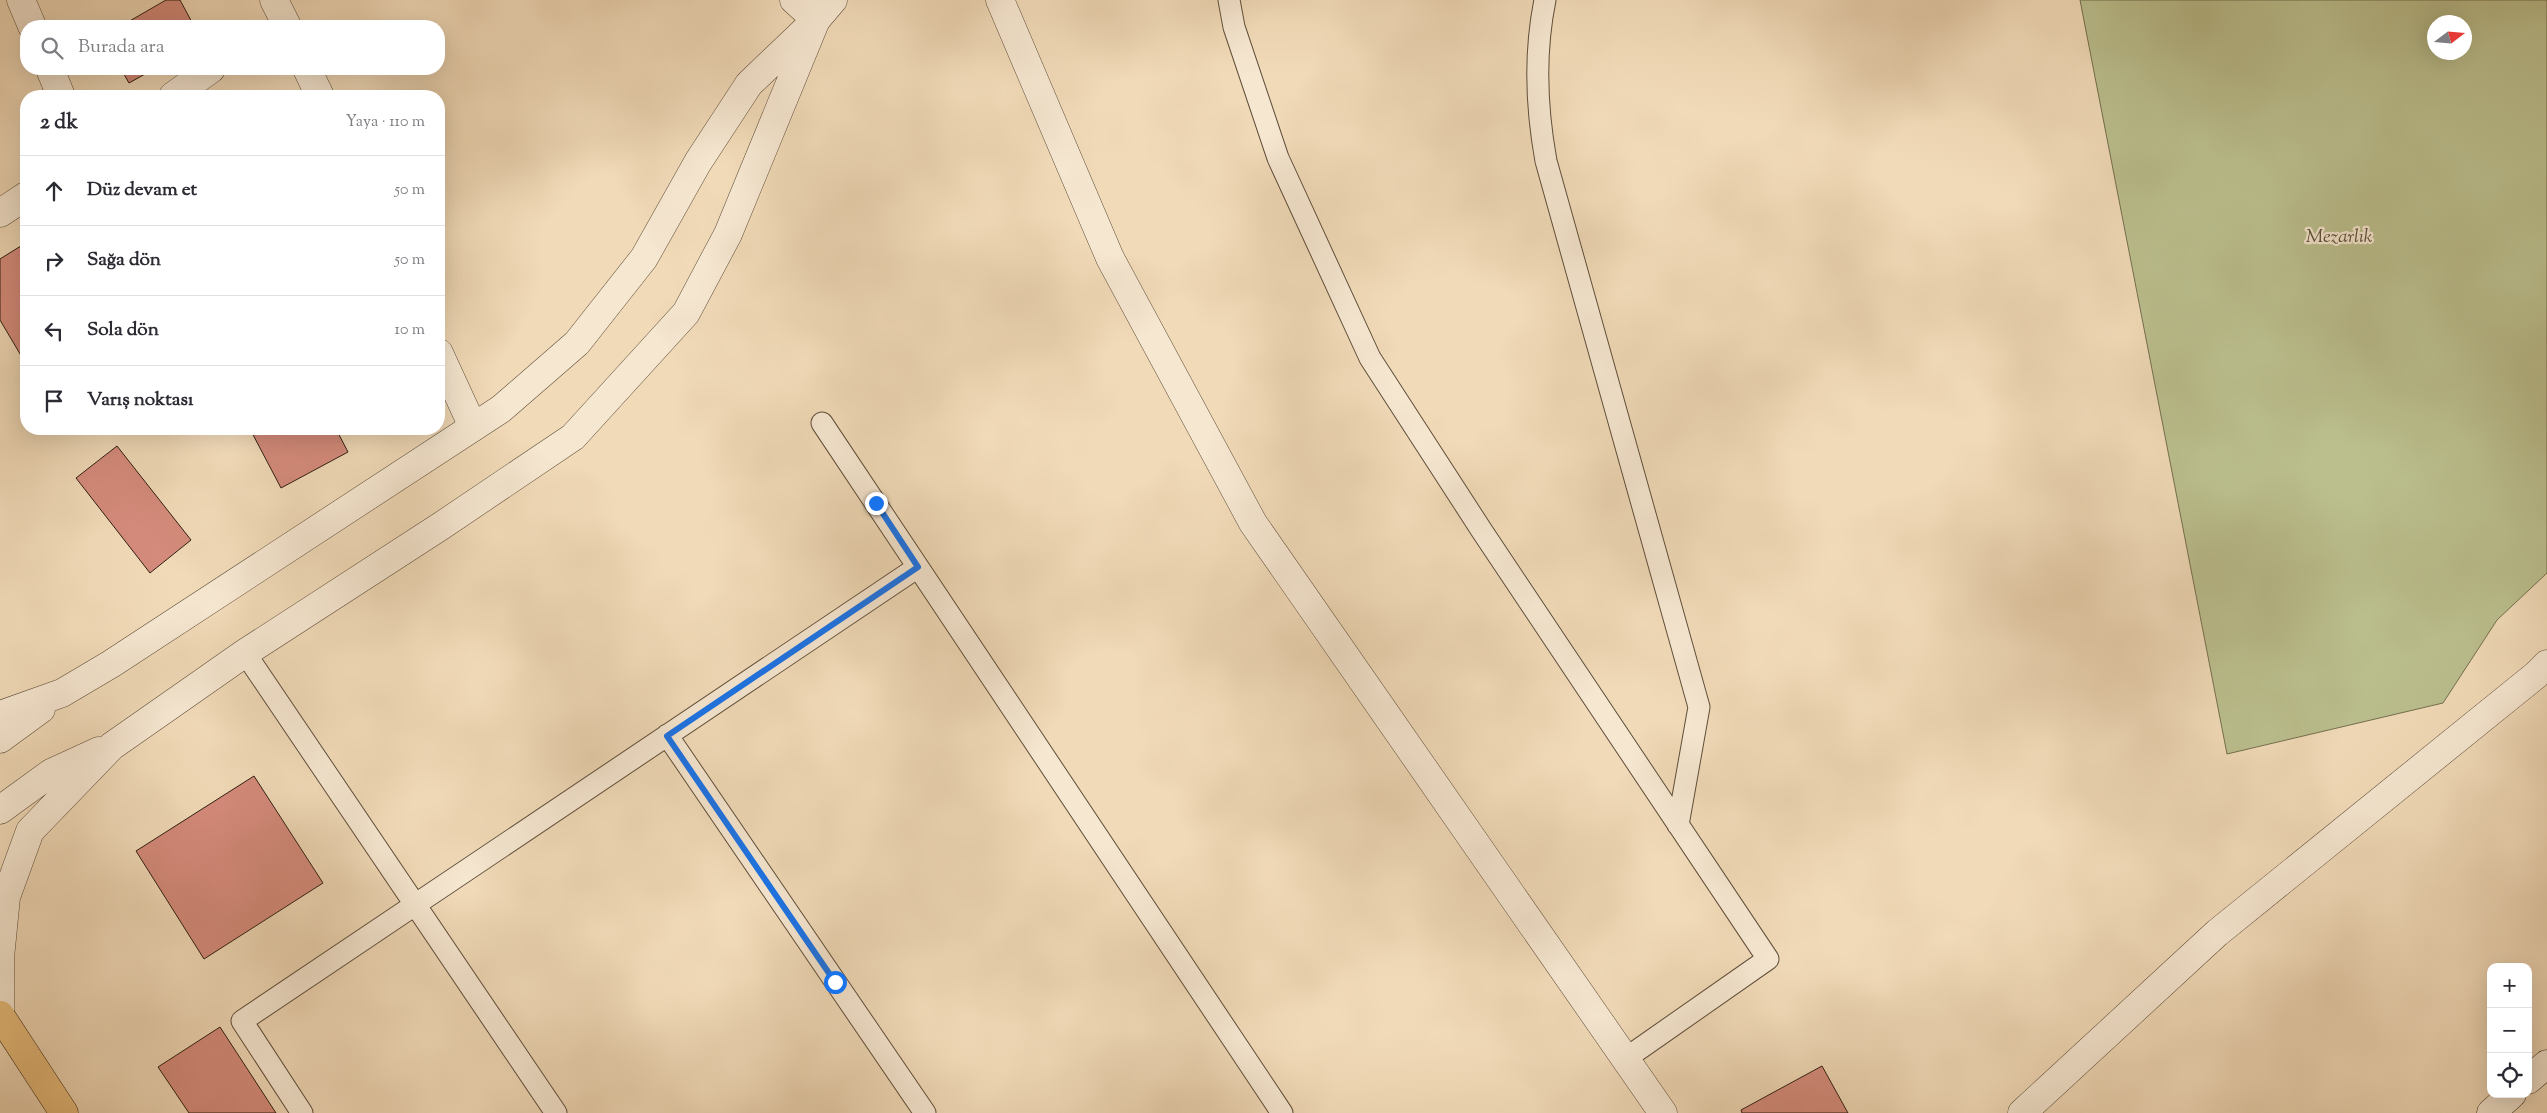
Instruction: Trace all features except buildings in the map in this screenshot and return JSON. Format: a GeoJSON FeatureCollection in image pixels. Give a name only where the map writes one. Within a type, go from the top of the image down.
{"type":"FeatureCollection","features":[{"type":"Feature","properties":{"kind":"highway"},"geometry":{"type":"LineString","coordinates":[[0,1015],[64,1113]]}},
{"type":"Feature","properties":{"kind":"street"},"geometry":{"type":"LineString","coordinates":[[21,0],[29,20]]}},
{"type":"Feature","properties":{"kind":"street"},"geometry":{"type":"LineString","coordinates":[[794,0],[824,10]]}},
{"type":"Feature","properties":{"kind":"street"},"geometry":{"type":"LineString","coordinates":[[1000,0],[1110,258],[1253,523],[1663,1113]]}},
{"type":"Feature","properties":{"kind":"street"},"geometry":{"type":"LineString","coordinates":[[0,739],[62,692],[111,664],[246,578],[501,409],[577,343],[644,258],[698,162],[749,84],[824,10]]}},
{"type":"Feature","properties":{"kind":"street"},"geometry":{"type":"LineString","coordinates":[[0,1015],[0,958],[6,897],[30,831],[112,746],[245,653],[442,526],[573,437],[686,314],[728,234],[824,10]]}},
{"type":"Feature","properties":{"kind":"street"},"geometry":{"type":"LineString","coordinates":[[52,75],[59,90]]}},
{"type":"Feature","properties":{"kind":"street"},"geometry":{"type":"LineString","coordinates":[[181,90],[203,75]]}},
{"type":"Feature","properties":{"kind":"street"},"geometry":{"type":"LineString","coordinates":[[310,75],[317,90]]}},
{"type":"Feature","properties":{"kind":"street"},"geometry":{"type":"LineString","coordinates":[[0,213],[20,200]]}},
{"type":"Feature","properties":{"kind":"street"},"geometry":{"type":"LineString","coordinates":[[445,366],[473,427]]}},
{"type":"Feature","properties":{"kind":"street"},"geometry":{"type":"LineString","coordinates":[[2022,1113],[2217,933],[2521,688],[2547,664]]}},
{"type":"Feature","properties":{"kind":"street"},"geometry":{"type":"LineString","coordinates":[[0,715],[62,692]]}},
{"type":"Feature","properties":{"kind":"street"},"geometry":{"type":"LineString","coordinates":[[0,810],[51,773],[112,746]]}},
{"type":"Feature","properties":{"kind":"street"},"geometry":{"type":"LineString","coordinates":[[2532,1077],[2547,1064]]}},
{"type":"Feature","properties":{"kind":"street"},"geometry":{"type":"LineString","coordinates":[[2491,1113],[2508,1098]]}},
{"type":"Feature","properties":{"kind":"lane"},"geometry":{"type":"LineString","coordinates":[[1229,0],[1234,27],[1278,158],[1370,358],[1482,531],[1768,959],[1625,1058]]}},
{"type":"Feature","properties":{"kind":"lane"},"geometry":{"type":"LineString","coordinates":[[1545,0],[1537,53],[1536,89],[1546,160],[1699,707],[1678,825]]}},
{"type":"Feature","properties":{"kind":"lane"},"geometry":{"type":"LineString","coordinates":[[822,423],[1282,1113]]}},
{"type":"Feature","properties":{"kind":"lane"},"geometry":{"type":"LineString","coordinates":[[302,1113],[242,1021],[918,567]]}},
{"type":"Feature","properties":{"kind":"lane"},"geometry":{"type":"LineString","coordinates":[[245,653],[556,1113]]}},
{"type":"Feature","properties":{"kind":"lane"},"geometry":{"type":"LineString","coordinates":[[667,736],[925,1113]]}},
{"type":"Feature","properties":{"kind":"green space","name":"Mezarlık"},"geometry":{"type":"Polygon","coordinates":[[[2080,0],[2547,0],[2547,573],[2497,620],[2443,703],[2227,754],[2080,0]]]}},
{"type":"Feature","properties":{"kind":"route"},"geometry":{"type":"LineString","coordinates":[[835,982],[667,736],[918,567],[876,503]]}}]}
